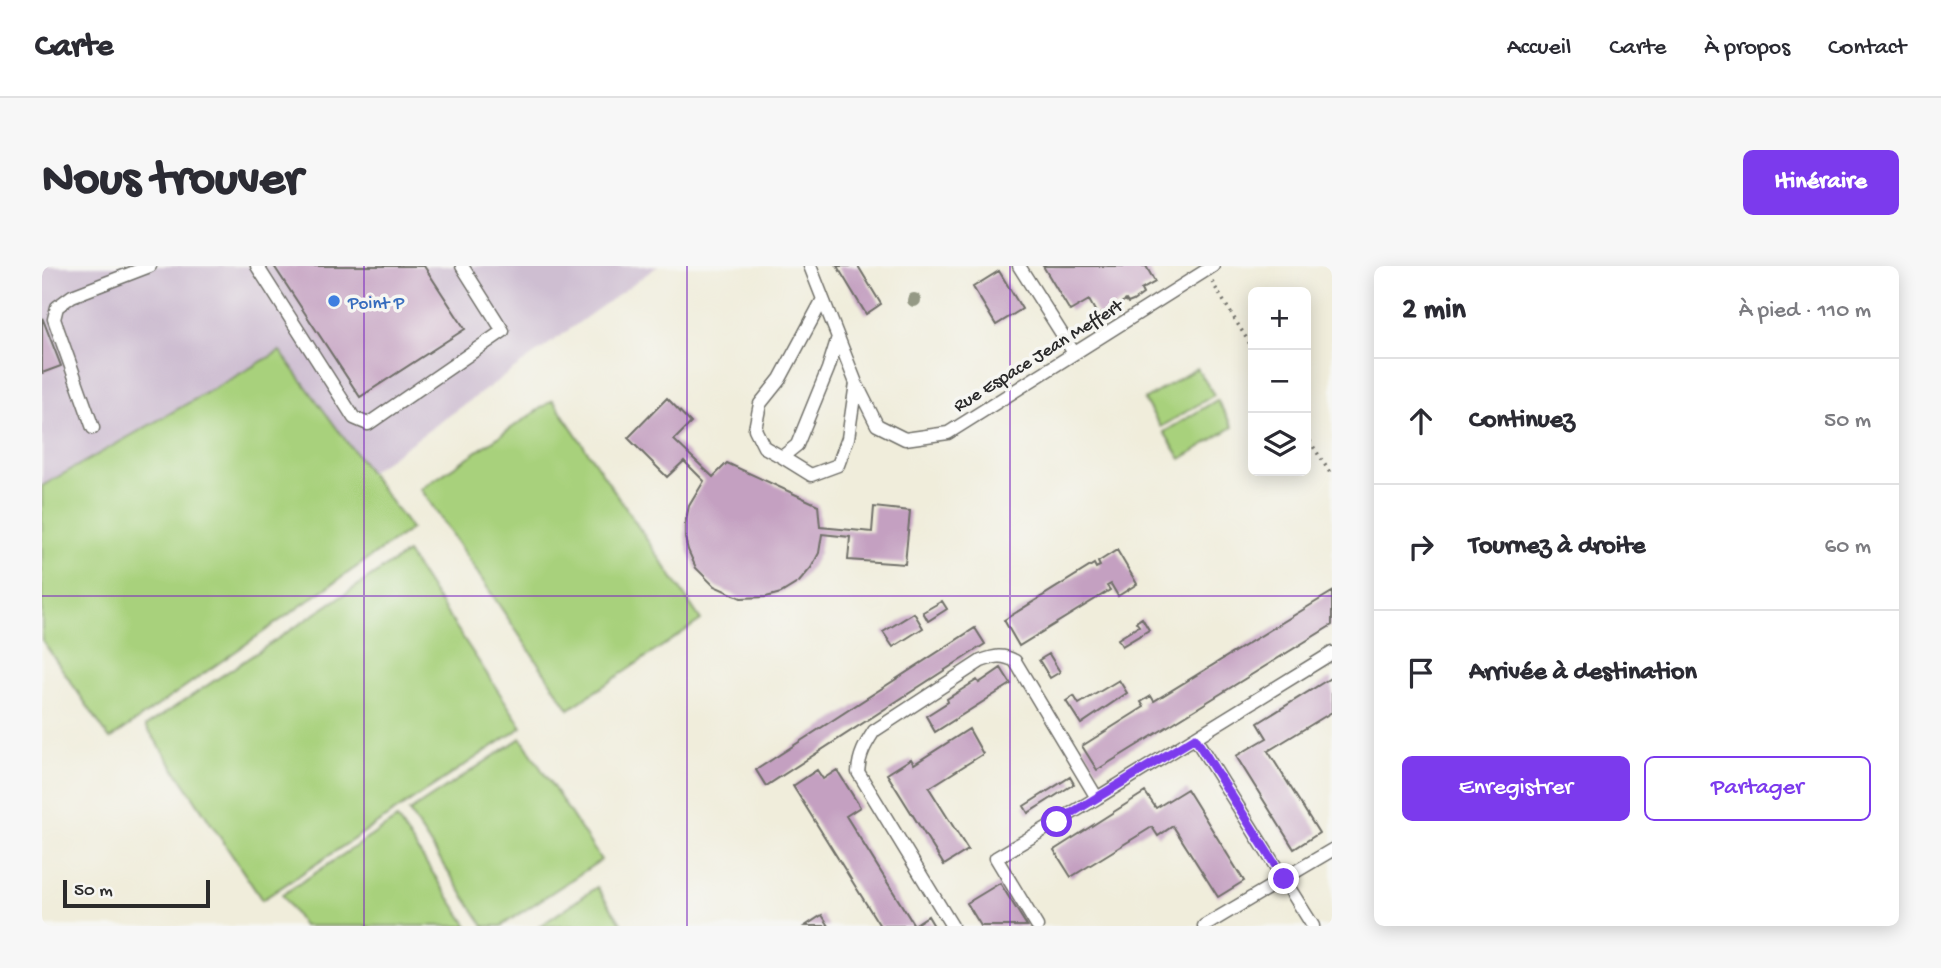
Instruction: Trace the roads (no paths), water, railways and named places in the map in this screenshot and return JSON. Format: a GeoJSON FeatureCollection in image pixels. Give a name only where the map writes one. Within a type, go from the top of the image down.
{"type":"FeatureCollection","features":[{"type":"Feature","properties":{"kind":"lane"},"geometry":{"type":"LineString","coordinates":[[93,428],[54,319],[57,307],[72,296],[150,266]]}},
{"type":"Feature","properties":{"kind":"lane"},"geometry":{"type":"LineString","coordinates":[[257,266],[354,418],[368,424],[503,331],[461,266]]}},
{"type":"Feature","properties":{"kind":"lane","name":"Rue Espace Jean Meffert"},"geometry":{"type":"LineString","coordinates":[[810,266],[856,383],[877,425],[905,439],[948,433],[1209,269]]}},
{"type":"Feature","properties":{"kind":"lane"},"geometry":{"type":"LineString","coordinates":[[1019,266],[1074,353]]}},
{"type":"Feature","properties":{"kind":"lane"},"geometry":{"type":"LineString","coordinates":[[823,299],[780,379],[760,404],[755,429],[764,447],[811,475],[838,465],[848,438],[856,383]]}},
{"type":"Feature","properties":{"kind":"lane"},"geometry":{"type":"LineString","coordinates":[[782,457],[797,445],[838,337]]}},
{"type":"Feature","properties":{"kind":"lane"},"geometry":{"type":"LineString","coordinates":[[1037,926],[996,858],[1332,653]]}},
{"type":"Feature","properties":{"kind":"lane"},"geometry":{"type":"LineString","coordinates":[[952,926],[858,772],[864,746],[874,731],[981,661],[1006,656],[1015,661],[1097,798]]}},
{"type":"Feature","properties":{"kind":"lane"},"geometry":{"type":"LineString","coordinates":[[1195,738],[1313,926]]}},
{"type":"Feature","properties":{"kind":"lane"},"geometry":{"type":"LineString","coordinates":[[1204,926],[1332,850]]}},
{"type":"Feature","properties":{"kind":"place","name":"Point P"},"geometry":{"type":"Point","coordinates":[334,301]}}]}
